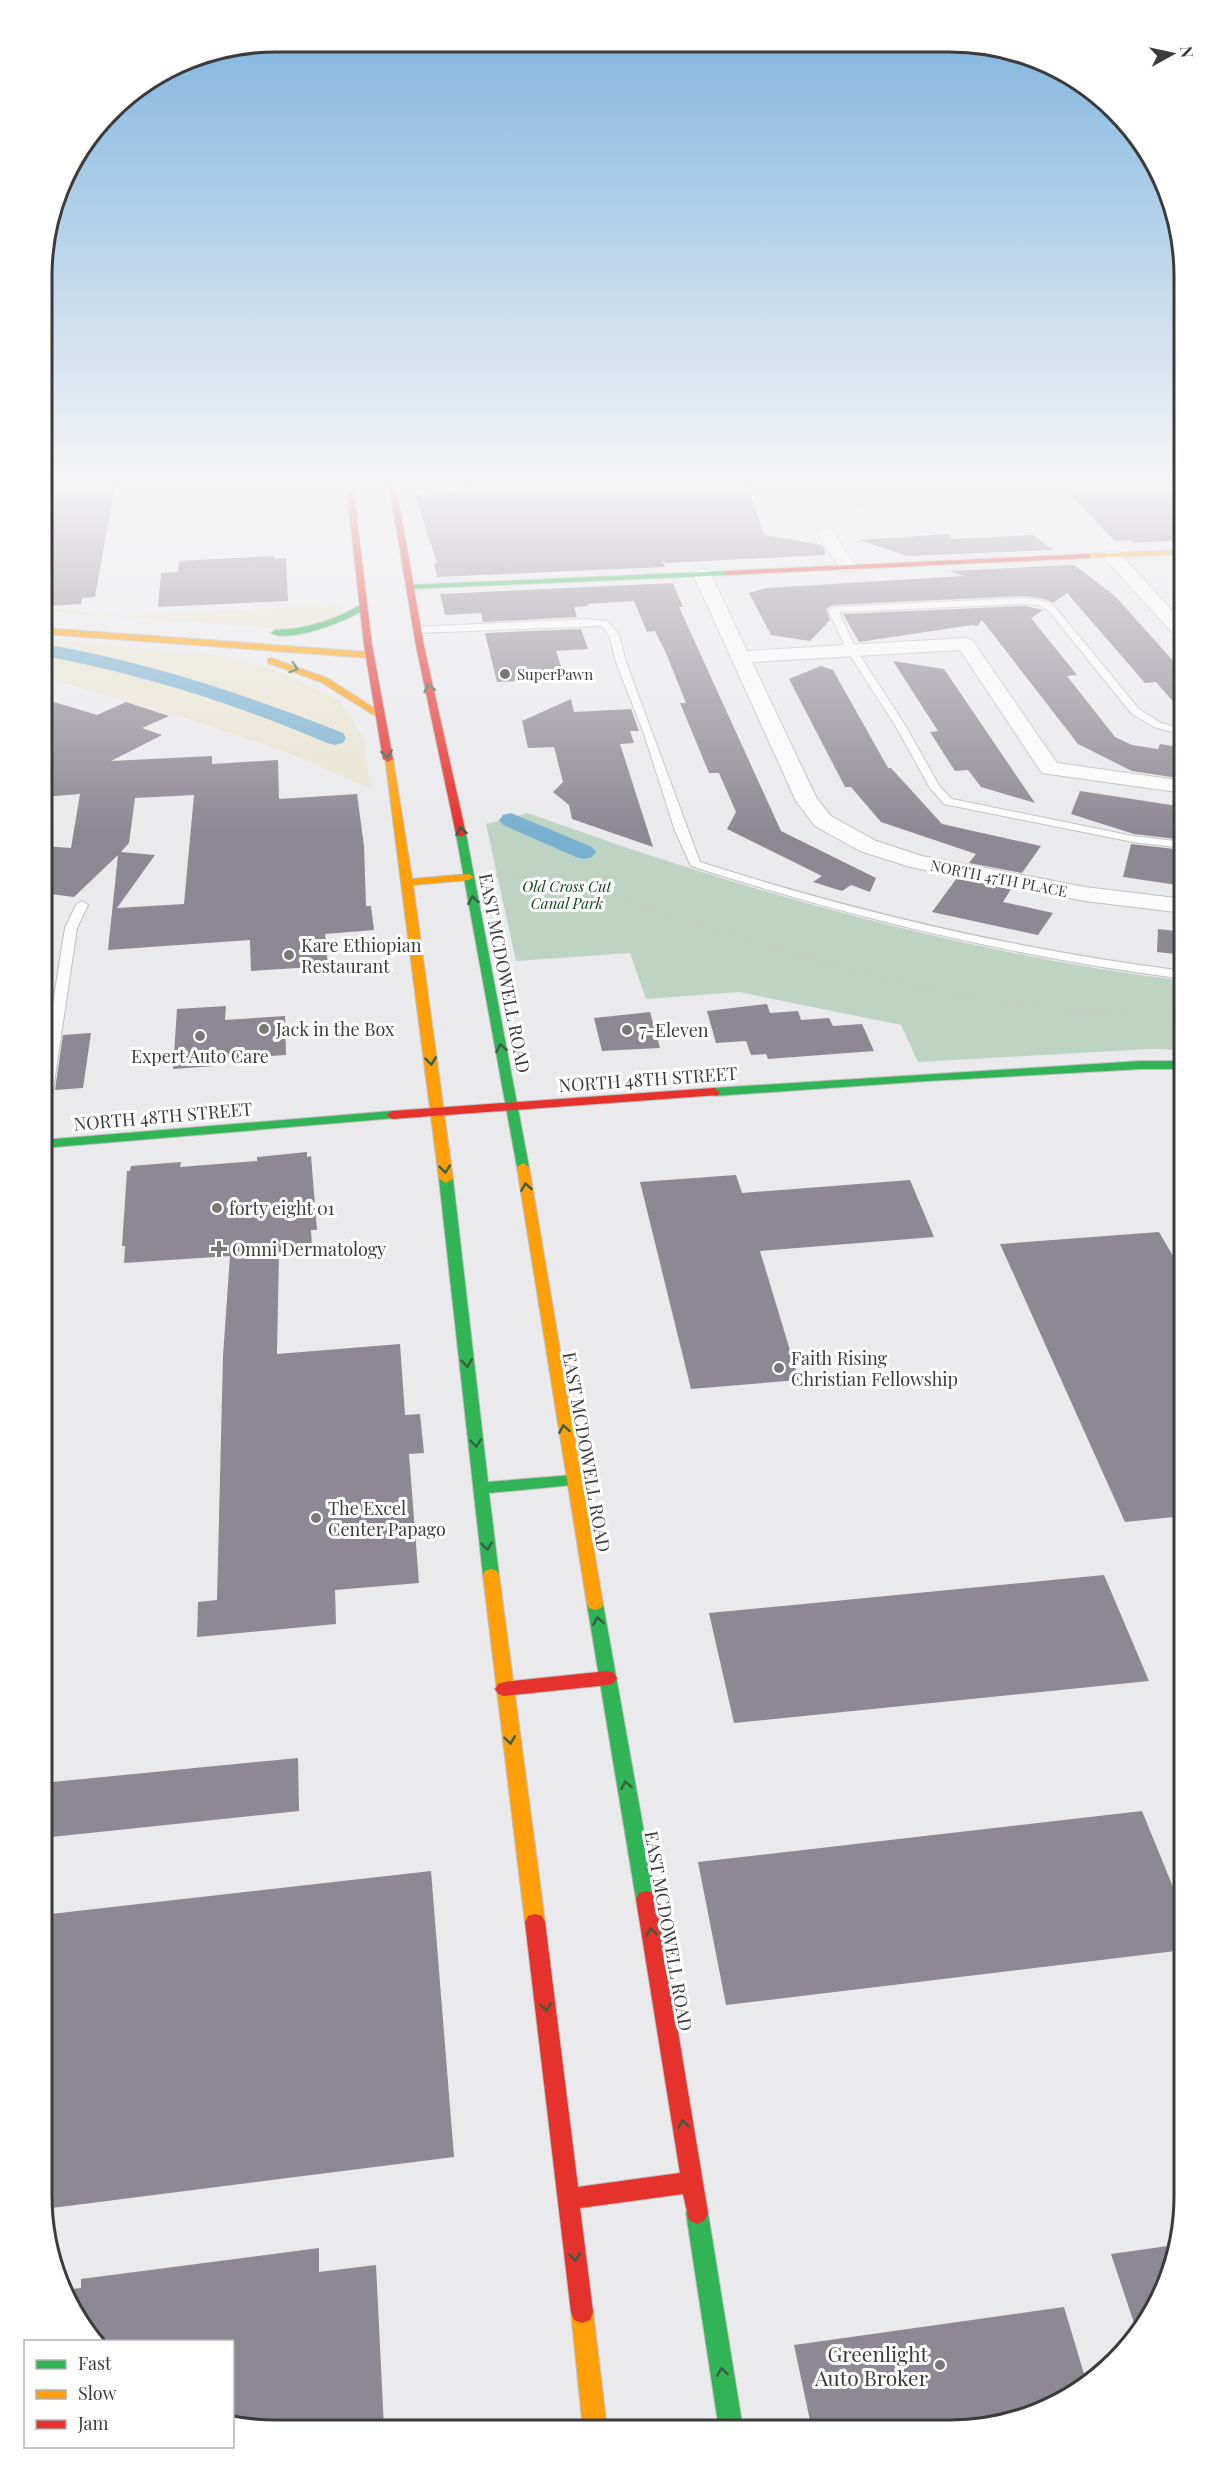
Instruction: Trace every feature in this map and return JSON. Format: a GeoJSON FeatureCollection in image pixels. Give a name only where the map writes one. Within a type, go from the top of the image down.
{"type":"FeatureCollection","features":[{"type":"Feature","properties":{"kind":"main road"},"geometry":{"type":"LineString","coordinates":[[363,600],[408,882],[438,1111],[504,1689],[551,2046],[594,2420]]}},
{"type":"Feature","properties":{"kind":"main road","name":"EAST MCDOWELL ROAD"},"geometry":{"type":"LineString","coordinates":[[411,600],[452,786],[512,1106],[692,2182],[730,2420]]}},
{"type":"Feature","properties":{"kind":"main road"},"geometry":{"type":"LineString","coordinates":[[230,632],[299,631],[329,626],[343,621],[363,607]]}},
{"type":"Feature","properties":{"kind":"main road"},"geometry":{"type":"LineString","coordinates":[[83,620],[230,632],[369,650]]}},
{"type":"Feature","properties":{"kind":"main road"},"geometry":{"type":"LineString","coordinates":[[52,632],[386,650]]}},
{"type":"Feature","properties":{"kind":"main road"},"geometry":{"type":"LineString","coordinates":[[70,633],[239,655],[285,665],[324,680],[380,715]]}},
{"type":"Feature","properties":{"kind":"main road"},"geometry":{"type":"LineString","coordinates":[[404,650],[421,650]]}},
{"type":"Feature","properties":{"kind":"main road"},"geometry":{"type":"LineString","coordinates":[[408,882],[469,877]]}},
{"type":"Feature","properties":{"kind":"main road","name":"NORTH 48TH STREET"},"geometry":{"type":"LineString","coordinates":[[52,1143],[438,1111],[940,1076],[1174,1065]]}},
{"type":"Feature","properties":{"kind":"main road"},"geometry":{"type":"LineString","coordinates":[[481,1488],[573,1480]]}},
{"type":"Feature","properties":{"kind":"main road"},"geometry":{"type":"LineString","coordinates":[[504,1689],[608,1678]]}},
{"type":"Feature","properties":{"kind":"main road"},"geometry":{"type":"LineString","coordinates":[[568,2199],[692,2182]]}},
{"type":"Feature","properties":{"kind":"street"},"geometry":{"type":"LineString","coordinates":[[715,600],[742,657],[965,644],[1050,768],[1174,786]]}},
{"type":"Feature","properties":{"kind":"street"},"geometry":{"type":"LineString","coordinates":[[1159,600],[1174,614]]}},
{"type":"Feature","properties":{"kind":"street","name":"NORTH 47TH PLACE"},"geometry":{"type":"LineString","coordinates":[[742,657],[807,801],[823,821],[868,846],[918,862],[1085,894],[1174,905]]}},
{"type":"Feature","properties":{"kind":"lane"},"geometry":{"type":"LineString","coordinates":[[1174,731],[1168,731],[1148,721],[1135,711],[1052,609],[1042,603],[1025,601],[833,610],[852,651],[900,725],[935,788],[948,802],[1134,839],[1174,843]]}},
{"type":"Feature","properties":{"kind":"lane"},"geometry":{"type":"LineString","coordinates":[[417,630],[605,623],[614,635],[621,662],[695,864],[852,912],[1056,957],[1174,974]]}},
{"type":"Feature","properties":{"kind":"lane"},"geometry":{"type":"LineString","coordinates":[[52,1049],[71,928],[82,905]]}},
{"type":"Feature","properties":{"kind":"path"},"geometry":{"type":"LineString","coordinates":[[469,877],[540,873],[562,877],[667,915],[834,965],[962,996],[1120,1015],[1174,1017]]}},
{"type":"Feature","properties":{"kind":"green space","name":"Old Cross Cut Canal Park"},"geometry":{"type":"Polygon","coordinates":[[[528,813],[688,868],[852,915],[1017,954],[1174,980],[1174,1050],[1149,1049],[918,1062],[901,1025],[739,992],[646,999],[630,953],[516,961],[486,824],[528,813]]]}},
{"type":"Feature","properties":{"kind":"sand"},"geometry":{"type":"Polygon","coordinates":[[[341,604],[340,615],[324,622],[282,629],[52,612],[52,608],[125,616],[341,604]]]}},
{"type":"Feature","properties":{"kind":"sand"},"geometry":{"type":"Polygon","coordinates":[[[52,640],[221,656],[281,672],[339,700],[364,738],[370,789],[299,757],[202,723],[52,679],[52,640]]]}},
{"type":"Feature","properties":{"kind":"building"},"geometry":{"type":"Polygon","coordinates":[[[52,600],[82,600],[81,604],[52,606],[52,600]]]}},
{"type":"Feature","properties":{"kind":"building"},"geometry":{"type":"Polygon","coordinates":[[[159,600],[288,600],[288,601],[158,607],[159,600]]]}},
{"type":"Feature","properties":{"kind":"building"},"geometry":{"type":"Polygon","coordinates":[[[442,600],[680,600],[683,607],[679,607],[781,831],[876,878],[870,892],[851,885],[842,891],[813,882],[822,876],[727,829],[736,812],[719,773],[709,773],[680,703],[686,703],[666,653],[655,631],[647,632],[634,601],[574,607],[577,617],[483,622],[481,613],[445,615],[442,600]]]}},
{"type":"Feature","properties":{"kind":"building"},"geometry":{"type":"Polygon","coordinates":[[[753,600],[932,600],[833,605],[826,609],[830,620],[810,641],[771,635],[753,600]]]}},
{"type":"Feature","properties":{"kind":"building"},"geometry":{"type":"Polygon","coordinates":[[[1073,600],[1119,600],[1174,662],[1174,703],[1156,682],[1145,683],[1073,600]]]}},
{"type":"Feature","properties":{"kind":"building"},"geometry":{"type":"Polygon","coordinates":[[[1025,606],[1043,610],[1031,618],[1077,675],[1067,676],[1115,737],[1132,745],[1158,749],[1160,744],[1174,746],[1174,777],[1132,771],[1078,744],[982,620],[977,626],[859,642],[843,614],[1025,606]]]}},
{"type":"Feature","properties":{"kind":"building"},"geometry":{"type":"Polygon","coordinates":[[[581,629],[588,649],[556,651],[565,679],[497,682],[485,633],[581,629]]]}},
{"type":"Feature","properties":{"kind":"building"},"geometry":{"type":"Polygon","coordinates":[[[893,661],[944,669],[1035,803],[981,787],[968,770],[955,771],[930,732],[938,731],[893,661]]]}},
{"type":"Feature","properties":{"kind":"building"},"geometry":{"type":"Polygon","coordinates":[[[821,666],[833,670],[888,768],[891,768],[942,824],[1041,846],[1022,873],[969,863],[976,854],[881,822],[851,787],[845,787],[789,679],[821,666]]]}},
{"type":"Feature","properties":{"kind":"building"},"geometry":{"type":"Polygon","coordinates":[[[571,699],[574,712],[631,709],[639,731],[630,731],[634,743],[620,744],[653,847],[572,819],[569,805],[553,792],[563,782],[554,747],[528,748],[522,721],[571,699]]]}},
{"type":"Feature","properties":{"kind":"building"},"geometry":{"type":"Polygon","coordinates":[[[52,701],[97,715],[126,702],[169,716],[142,728],[162,735],[111,761],[212,756],[212,764],[278,760],[279,799],[357,794],[364,846],[366,906],[371,906],[374,930],[325,934],[328,966],[251,971],[250,940],[108,950],[118,855],[74,897],[52,894],[52,847],[71,848],[80,794],[52,796],[52,701]],[[194,795],[135,798],[129,843],[121,852],[155,855],[117,908],[184,904],[194,795]]]}},
{"type":"Feature","properties":{"kind":"building"},"geometry":{"type":"Polygon","coordinates":[[[1080,791],[1174,805],[1174,839],[1134,834],[1071,814],[1080,791]]]}},
{"type":"Feature","properties":{"kind":"building"},"geometry":{"type":"Polygon","coordinates":[[[1131,844],[1174,849],[1174,885],[1123,877],[1131,844]]]}},
{"type":"Feature","properties":{"kind":"building"},"geometry":{"type":"Polygon","coordinates":[[[957,878],[1011,889],[1003,902],[1053,913],[1038,935],[932,912],[957,878]]]}},
{"type":"Feature","properties":{"kind":"building"},"geometry":{"type":"Polygon","coordinates":[[[1158,929],[1174,931],[1174,954],[1157,952],[1158,929]]]}},
{"type":"Feature","properties":{"kind":"building"},"geometry":{"type":"Polygon","coordinates":[[[767,1004],[770,1013],[798,1011],[801,1020],[829,1018],[833,1026],[862,1024],[874,1051],[768,1059],[766,1054],[751,1055],[746,1041],[716,1043],[707,1011],[767,1004]]]}},
{"type":"Feature","properties":{"kind":"building"},"geometry":{"type":"Polygon","coordinates":[[[226,1006],[225,1020],[285,1016],[286,1055],[224,1059],[224,1062],[215,1063],[215,1066],[173,1069],[177,1009],[226,1006]]]}},
{"type":"Feature","properties":{"kind":"building"},"geometry":{"type":"Polygon","coordinates":[[[650,1012],[660,1048],[602,1051],[594,1018],[650,1012]]]}},
{"type":"Feature","properties":{"kind":"building"},"geometry":{"type":"Polygon","coordinates":[[[91,1033],[83,1088],[55,1090],[63,1035],[91,1033]]]}},
{"type":"Feature","properties":{"kind":"building","name":"The Excel Center Papago"},"geometry":{"type":"Polygon","coordinates":[[[307,1152],[307,1157],[311,1156],[317,1230],[311,1230],[312,1248],[279,1252],[277,1354],[400,1344],[405,1415],[420,1414],[424,1453],[409,1454],[419,1583],[335,1590],[336,1624],[197,1637],[198,1602],[217,1600],[223,1356],[230,1256],[124,1263],[125,1246],[122,1246],[127,1171],[130,1171],[131,1166],[181,1162],[180,1167],[257,1161],[257,1157],[307,1152]]]}},
{"type":"Feature","properties":{"kind":"building"},"geometry":{"type":"Polygon","coordinates":[[[736,1175],[742,1193],[910,1180],[934,1237],[760,1251],[799,1380],[691,1389],[640,1182],[736,1175]]]}},
{"type":"Feature","properties":{"kind":"building"},"geometry":{"type":"Polygon","coordinates":[[[1159,1232],[1174,1258],[1174,1517],[1125,1522],[1000,1244],[1159,1232]]]}},
{"type":"Feature","properties":{"kind":"building"},"geometry":{"type":"Polygon","coordinates":[[[1104,1575],[1149,1681],[734,1723],[709,1613],[1104,1575]]]}},
{"type":"Feature","properties":{"kind":"building"},"geometry":{"type":"Polygon","coordinates":[[[298,1758],[299,1811],[52,1837],[52,1782],[298,1758]]]}},
{"type":"Feature","properties":{"kind":"building"},"geometry":{"type":"Polygon","coordinates":[[[1142,1811],[1174,1889],[1174,1951],[726,2005],[698,1862],[1142,1811]]]}},
{"type":"Feature","properties":{"kind":"building"},"geometry":{"type":"Polygon","coordinates":[[[431,1871],[454,2157],[53,2208],[52,1914],[431,1871]]]}},
{"type":"Feature","properties":{"kind":"building"},"geometry":{"type":"Polygon","coordinates":[[[1167,2246],[1156,2281],[1134,2323],[1111,2254],[1167,2246]]]}},
{"type":"Feature","properties":{"kind":"building"},"geometry":{"type":"Polygon","coordinates":[[[319,2248],[319,2272],[376,2265],[384,2420],[277,2420],[234,2415],[234,2340],[106,2340],[90,2320],[74,2289],[81,2288],[81,2279],[319,2248]]]}},
{"type":"Feature","properties":{"kind":"building","name":"Greenlight Auto Broker"},"geometry":{"type":"Polygon","coordinates":[[[1064,2307],[1084,2374],[1048,2396],[1021,2408],[979,2418],[810,2420],[794,2345],[1064,2307]]]}},
{"type":"Feature","properties":{"kind":"waterway"},"geometry":{"type":"LineString","coordinates":[[52,651],[156,674],[228,696],[335,738]]}},
{"type":"Feature","properties":{"kind":"waterway"},"geometry":{"type":"LineString","coordinates":[[511,820],[584,852]]}},
{"type":"Feature","properties":{"kind":"traffic: fast"},"geometry":{"type":"LineString","coordinates":[[275,633],[321,626],[342,619],[363,607]]}},
{"type":"Feature","properties":{"kind":"traffic: fast"},"geometry":{"type":"LineString","coordinates":[[461,834],[523,1167]]}},
{"type":"Feature","properties":{"kind":"traffic: fast"},"geometry":{"type":"LineString","coordinates":[[714,1092],[928,1077],[1174,1065]]}},
{"type":"Feature","properties":{"kind":"traffic: fast"},"geometry":{"type":"LineString","coordinates":[[52,1143],[392,1115]]}},
{"type":"Feature","properties":{"kind":"traffic: fast"},"geometry":{"type":"LineString","coordinates":[[446,1179],[491,1575]]}},
{"type":"Feature","properties":{"kind":"traffic: fast"},"geometry":{"type":"LineString","coordinates":[[481,1488],[573,1480]]}},
{"type":"Feature","properties":{"kind":"traffic: fast"},"geometry":{"type":"LineString","coordinates":[[595,1604],[646,1899]]}},
{"type":"Feature","properties":{"kind":"traffic: fast"},"geometry":{"type":"LineString","coordinates":[[697,2213],[730,2420]]}},
{"type":"Feature","properties":{"kind":"traffic: slow"},"geometry":{"type":"LineString","coordinates":[[52,632],[370,655]]}},
{"type":"Feature","properties":{"kind":"traffic: slow"},"geometry":{"type":"LineString","coordinates":[[271,661],[324,680],[380,715]]}},
{"type":"Feature","properties":{"kind":"traffic: slow"},"geometry":{"type":"LineString","coordinates":[[388,759],[400,826],[446,1179]]}},
{"type":"Feature","properties":{"kind":"traffic: slow"},"geometry":{"type":"LineString","coordinates":[[408,882],[469,877]]}},
{"type":"Feature","properties":{"kind":"traffic: slow"},"geometry":{"type":"LineString","coordinates":[[523,1167],[595,1604]]}},
{"type":"Feature","properties":{"kind":"traffic: slow"},"geometry":{"type":"LineString","coordinates":[[491,1575],[535,1922]]}},
{"type":"Feature","properties":{"kind":"traffic: slow"},"geometry":{"type":"LineString","coordinates":[[582,2312],[594,2420]]}},
{"type":"Feature","properties":{"kind":"traffic: jam"},"geometry":{"type":"LineString","coordinates":[[363,600],[388,759]]}},
{"type":"Feature","properties":{"kind":"traffic: jam"},"geometry":{"type":"LineString","coordinates":[[412,600],[461,834]]}},
{"type":"Feature","properties":{"kind":"traffic: jam"},"geometry":{"type":"LineString","coordinates":[[392,1115],[714,1092]]}},
{"type":"Feature","properties":{"kind":"traffic: jam"},"geometry":{"type":"LineString","coordinates":[[504,1689],[608,1678]]}},
{"type":"Feature","properties":{"kind":"traffic: jam"},"geometry":{"type":"LineString","coordinates":[[646,1899],[697,2213]]}},
{"type":"Feature","properties":{"kind":"traffic: jam"},"geometry":{"type":"LineString","coordinates":[[535,1922],[582,2312]]}},
{"type":"Feature","properties":{"kind":"traffic: jam"},"geometry":{"type":"LineString","coordinates":[[568,2199],[692,2182]]}},
{"type":"Feature","properties":{"kind":"place","name":"SuperPawn"},"geometry":{"type":"Point","coordinates":[505,674]}},
{"type":"Feature","properties":{"kind":"place","name":"Kare Ethiopian Restaurant"},"geometry":{"type":"Point","coordinates":[289,955]}},
{"type":"Feature","properties":{"kind":"place","name":"Jack in the Box"},"geometry":{"type":"Point","coordinates":[264,1029]}},
{"type":"Feature","properties":{"kind":"place","name":"7-Eleven"},"geometry":{"type":"Point","coordinates":[627,1030]}},
{"type":"Feature","properties":{"kind":"place","name":"Expert Auto Care"},"geometry":{"type":"Point","coordinates":[200,1036]}},
{"type":"Feature","properties":{"kind":"place","name":"forty eight 01"},"geometry":{"type":"Point","coordinates":[217,1208]}},
{"type":"Feature","properties":{"kind":"place","name":"Omni Dermatology"},"geometry":{"type":"Point","coordinates":[219,1249]}},
{"type":"Feature","properties":{"kind":"place","name":"Faith Rising Christian Fellowship"},"geometry":{"type":"Point","coordinates":[779,1368]}},
{"type":"Feature","properties":{"kind":"place","name":"The Excel Center Papago"},"geometry":{"type":"Point","coordinates":[316,1518]}},
{"type":"Feature","properties":{"kind":"place","name":"Greenlight Auto Broker"},"geometry":{"type":"Point","coordinates":[940,2365]}}]}
